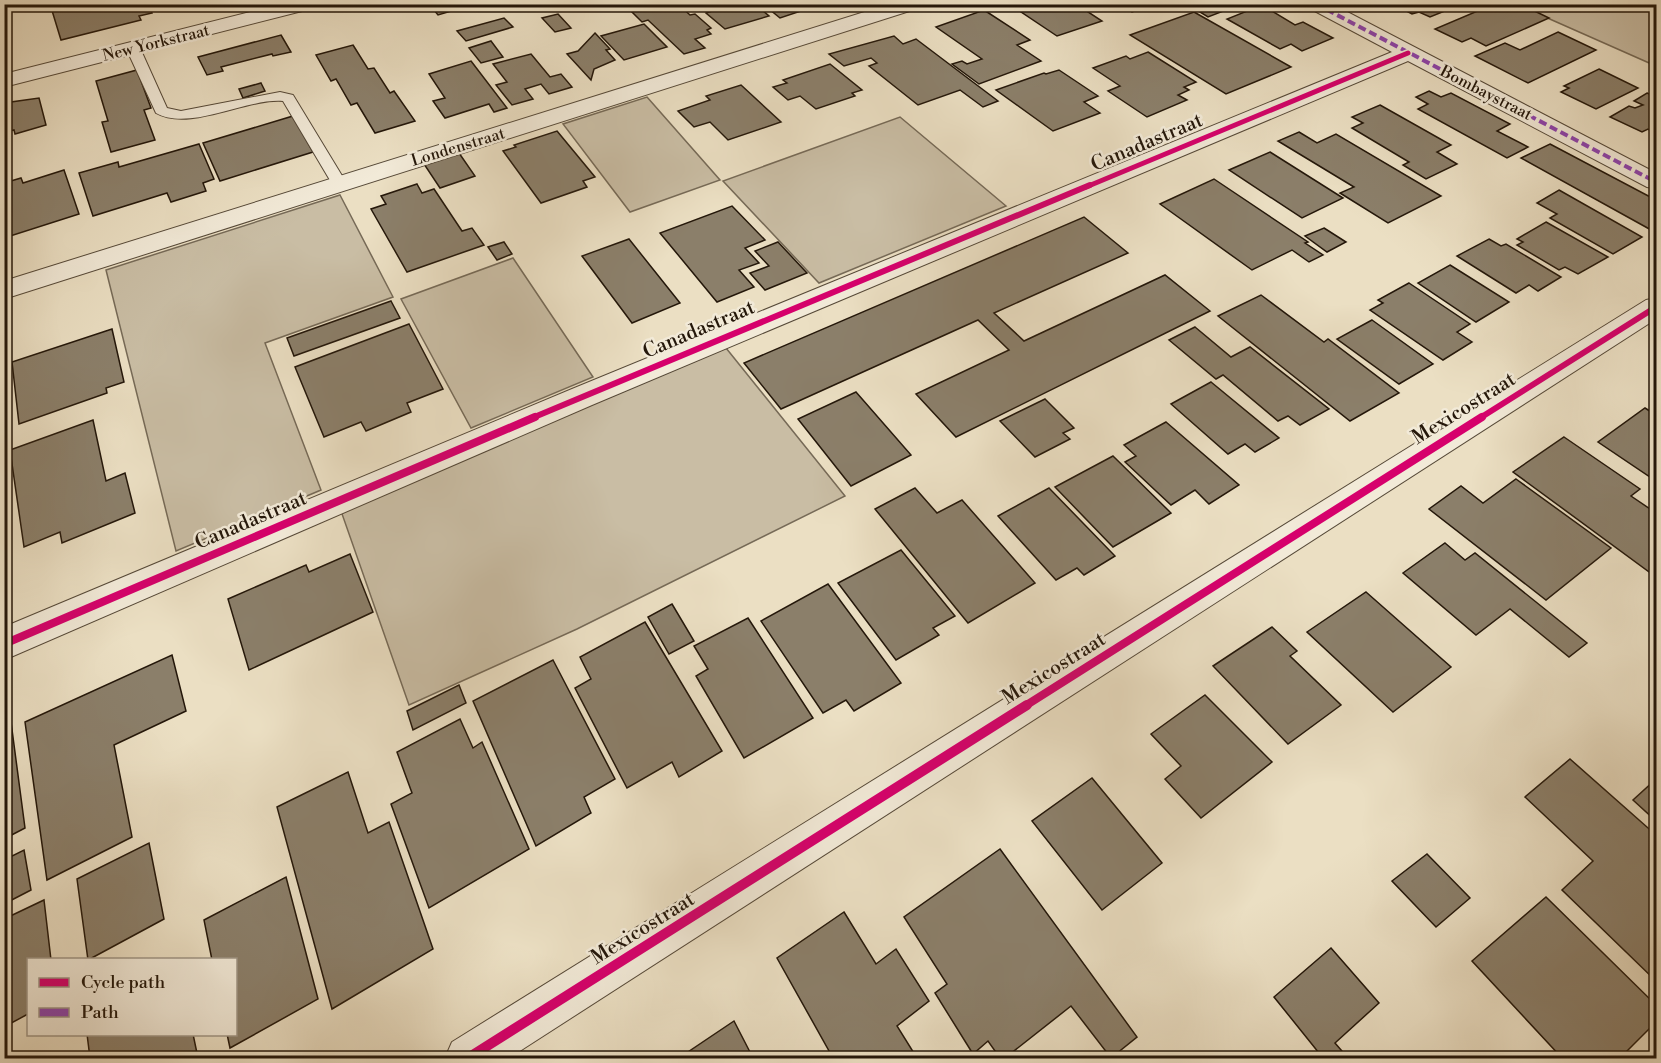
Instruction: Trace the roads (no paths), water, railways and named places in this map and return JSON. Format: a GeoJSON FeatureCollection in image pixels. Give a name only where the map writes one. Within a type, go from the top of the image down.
{"type":"FeatureCollection","features":[{"type":"Feature","properties":{"kind":"street","name":"New Yorkstraat"},"geometry":{"type":"LineString","coordinates":[[4,81],[307,4]]}},
{"type":"Feature","properties":{"kind":"street","name":"Londenstraat"},"geometry":{"type":"LineString","coordinates":[[4,290],[912,4]]}},
{"type":"Feature","properties":{"kind":"street","name":"Bombaystraat"},"geometry":{"type":"LineString","coordinates":[[1316,4],[1656,182]]}},
{"type":"Feature","properties":{"kind":"street","name":"Canadastraat"},"geometry":{"type":"LineString","coordinates":[[4,644],[582,397],[1408,53]]}},
{"type":"Feature","properties":{"kind":"street","name":"Mexicostraat"},"geometry":{"type":"LineString","coordinates":[[468,1059],[1656,307]]}},
{"type":"Feature","properties":{"kind":"lane"},"geometry":{"type":"LineString","coordinates":[[133,48],[161,110],[168,114],[181,115],[280,96],[288,98],[339,184]]}}]}
